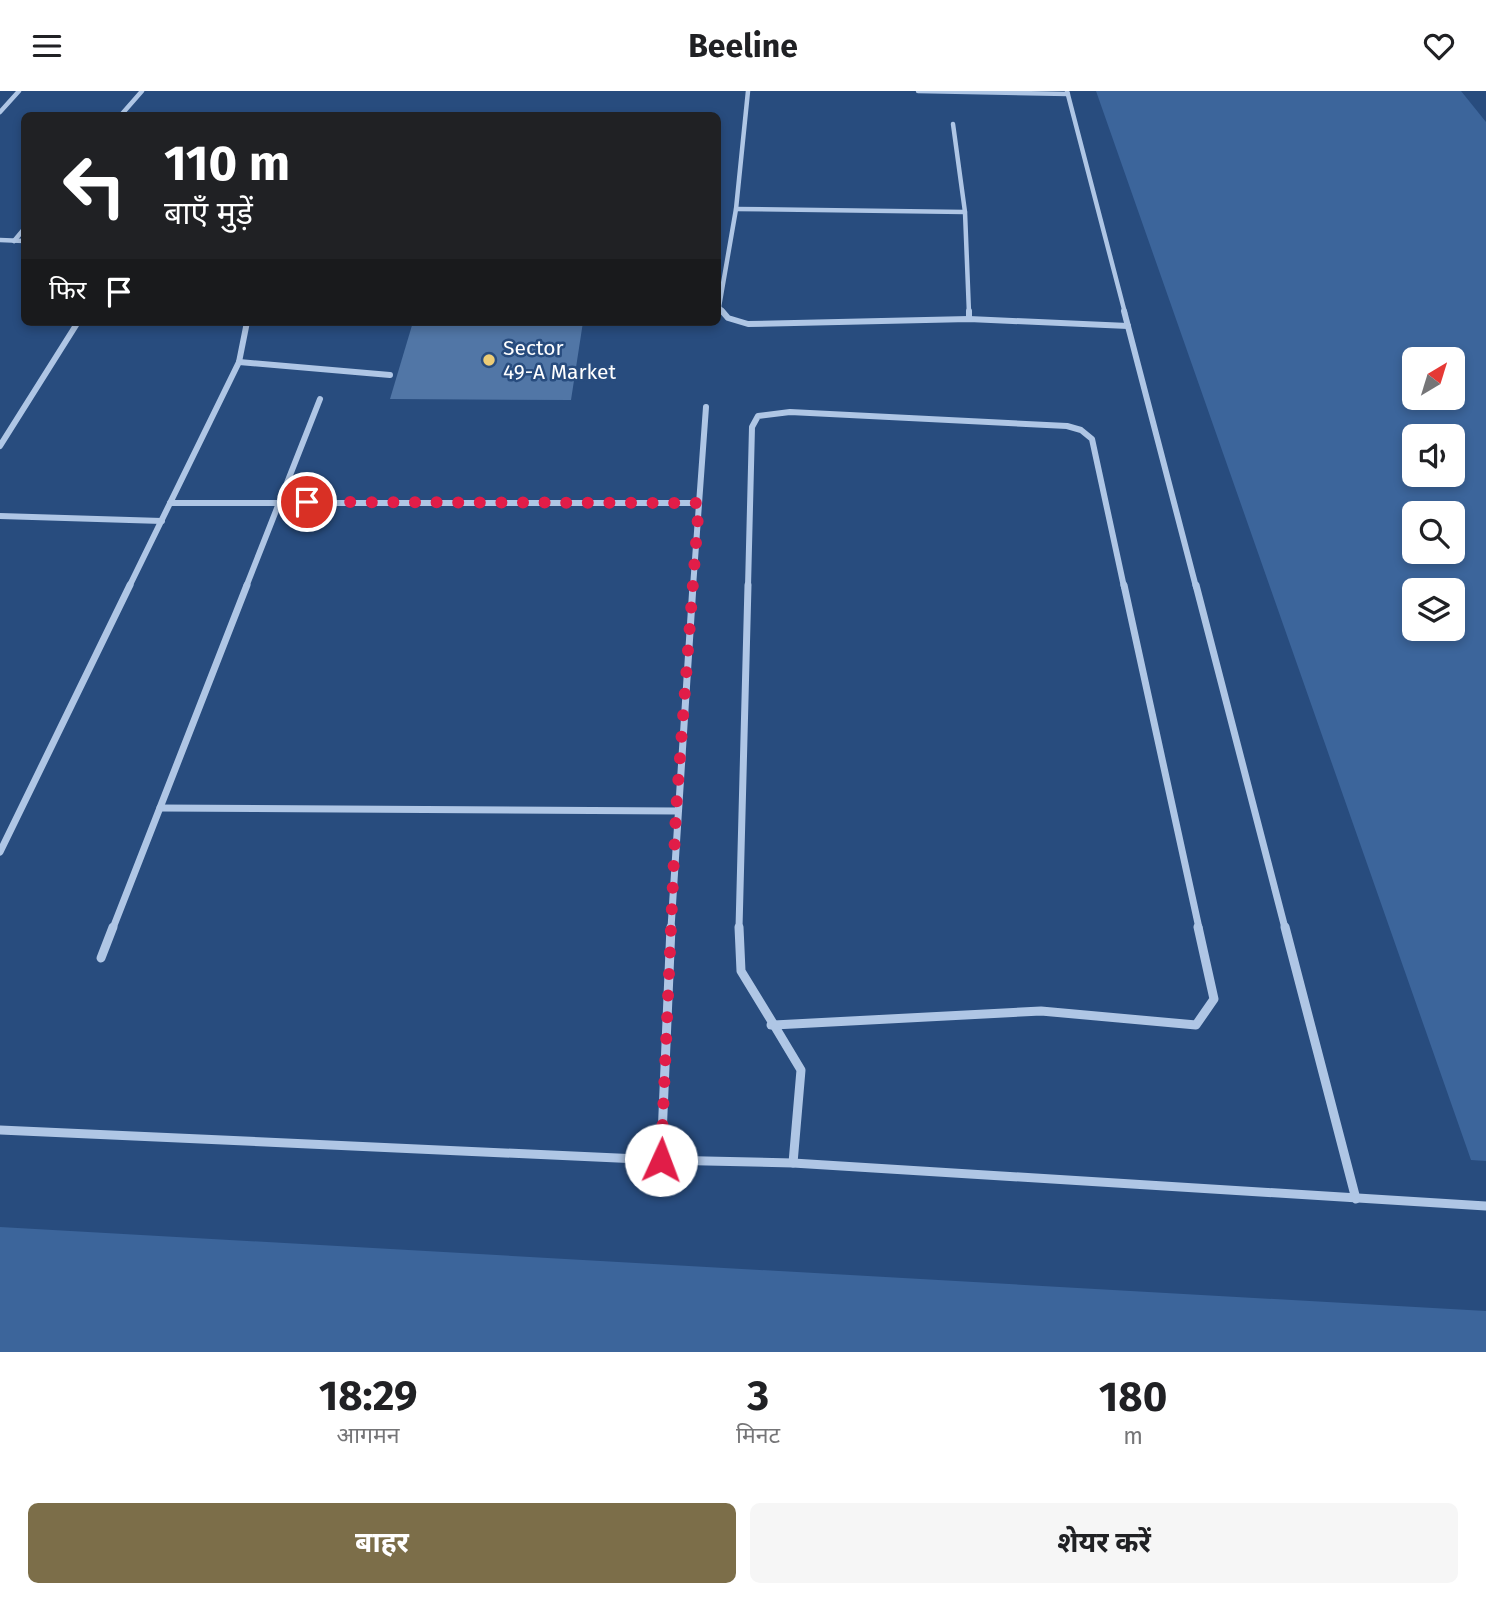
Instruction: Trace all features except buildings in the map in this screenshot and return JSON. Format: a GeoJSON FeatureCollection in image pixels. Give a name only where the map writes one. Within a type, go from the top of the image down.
{"type":"FeatureCollection","features":[{"type":"Feature","properties":{"kind":"street"},"geometry":{"type":"LineString","coordinates":[[0,112],[19,91]]}},
{"type":"Feature","properties":{"kind":"street"},"geometry":{"type":"LineString","coordinates":[[124,112],[142,91]]}},
{"type":"Feature","properties":{"kind":"street"},"geometry":{"type":"LineString","coordinates":[[721,295],[736,209],[748,91]]}},
{"type":"Feature","properties":{"kind":"street"},"geometry":{"type":"LineString","coordinates":[[918,91],[1067,93],[1356,1199]]}},
{"type":"Feature","properties":{"kind":"street"},"geometry":{"type":"LineString","coordinates":[[953,124],[965,212],[969,319]]}},
{"type":"Feature","properties":{"kind":"street"},"geometry":{"type":"LineString","coordinates":[[736,209],[965,212]]}},
{"type":"Feature","properties":{"kind":"street"},"geometry":{"type":"LineString","coordinates":[[14,241],[21,233]]}},
{"type":"Feature","properties":{"kind":"street"},"geometry":{"type":"LineString","coordinates":[[0,240],[21,241]]}},
{"type":"Feature","properties":{"kind":"street"},"geometry":{"type":"LineString","coordinates":[[721,309],[728,318],[748,324],[969,319],[1128,326]]}},
{"type":"Feature","properties":{"kind":"street"},"geometry":{"type":"LineString","coordinates":[[0,446],[75,326]]}},
{"type":"Feature","properties":{"kind":"street"},"geometry":{"type":"LineString","coordinates":[[0,852],[240,362],[246,326]]}},
{"type":"Feature","properties":{"kind":"street"},"geometry":{"type":"LineString","coordinates":[[240,362],[390,375]]}},
{"type":"Feature","properties":{"kind":"street"},"geometry":{"type":"LineString","coordinates":[[101,958],[320,399]]}},
{"type":"Feature","properties":{"kind":"street"},"geometry":{"type":"LineString","coordinates":[[661,1160],[676,811],[706,407]]}},
{"type":"Feature","properties":{"kind":"street"},"geometry":{"type":"LineString","coordinates":[[771,1025],[1041,1011],[1196,1025],[1214,999],[1092,439],[1081,430],[1067,426],[790,412],[758,416],[752,426],[738,951],[741,971],[771,1025],[801,1070],[793,1163]]}},
{"type":"Feature","properties":{"kind":"street"},"geometry":{"type":"LineString","coordinates":[[170,503],[699,503]]}},
{"type":"Feature","properties":{"kind":"street"},"geometry":{"type":"LineString","coordinates":[[0,516],[162,521]]}},
{"type":"Feature","properties":{"kind":"street"},"geometry":{"type":"LineString","coordinates":[[160,808],[676,811]]}},
{"type":"Feature","properties":{"kind":"street"},"geometry":{"type":"LineString","coordinates":[[0,1131],[661,1160],[793,1163],[1486,1206]]}},
{"type":"Feature","properties":{"kind":"shaded area"},"geometry":{"type":"Polygon","coordinates":[[[1096,91],[1461,91],[1486,122],[1486,1161],[1471,1160],[1096,91]]]}},
{"type":"Feature","properties":{"kind":"shaded area"},"geometry":{"type":"Polygon","coordinates":[[[0,1227],[1486,1311],[1486,1352],[0,1352],[0,1227]]]}},
{"type":"Feature","properties":{"kind":"place","name":"Sector 49-A Market"},"geometry":{"type":"Point","coordinates":[489,360]}},
{"type":"Feature","properties":{"kind":"route"},"geometry":{"type":"LineString","coordinates":[[307,502],[699,503],[676,811],[661,1160]]}}]}
